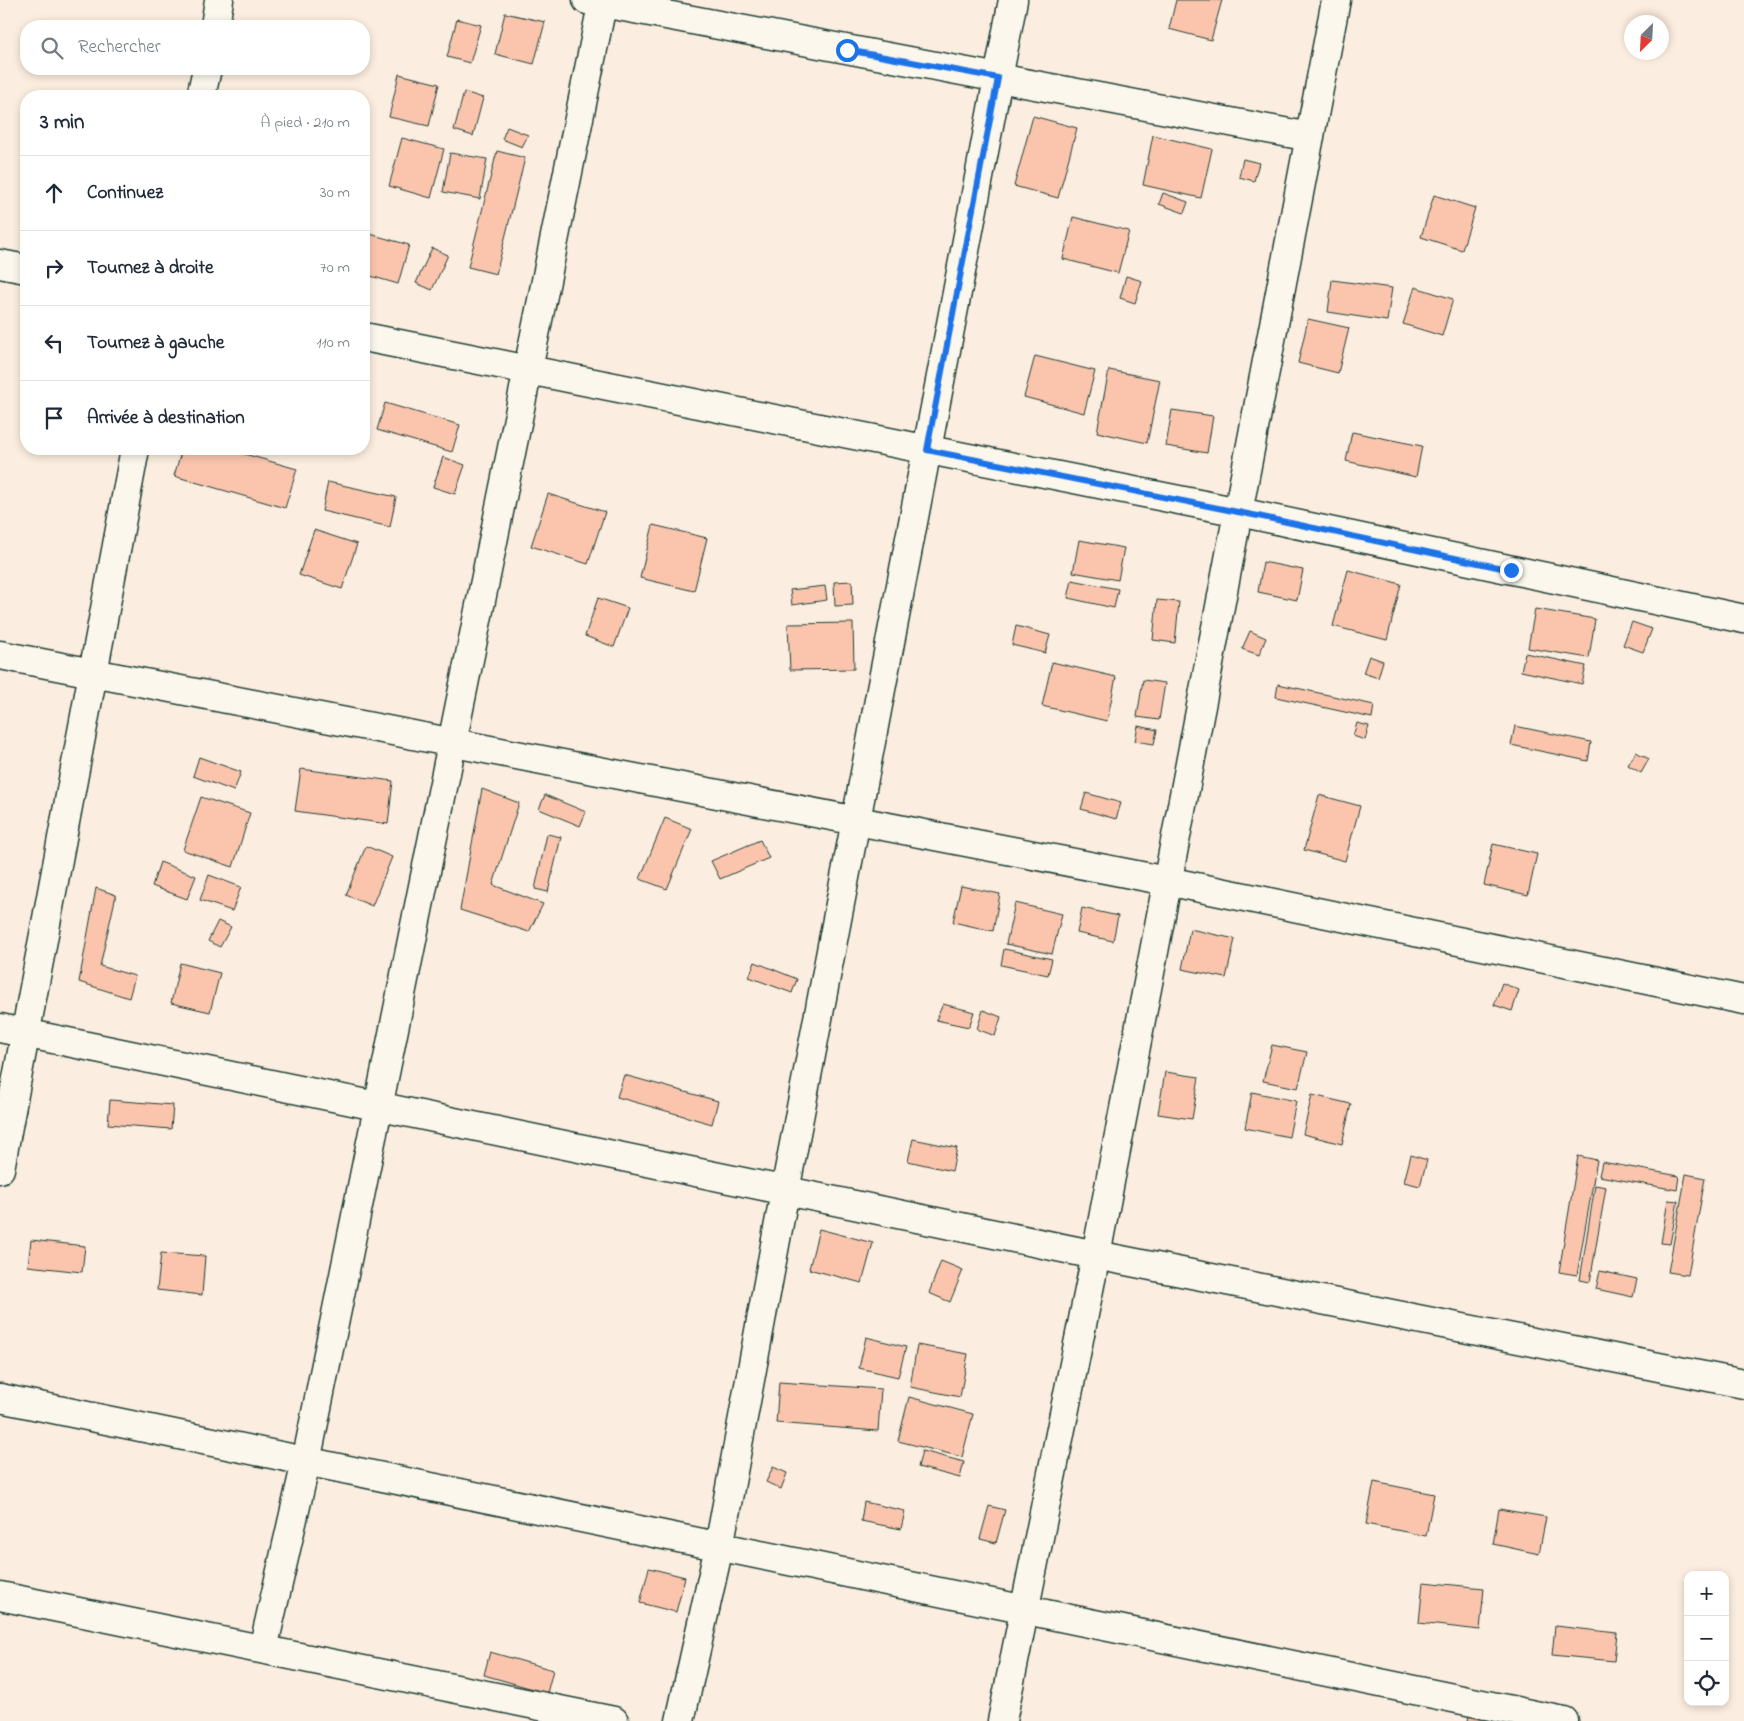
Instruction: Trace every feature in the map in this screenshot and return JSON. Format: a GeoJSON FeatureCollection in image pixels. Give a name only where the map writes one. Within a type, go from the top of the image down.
{"type":"FeatureCollection","features":[{"type":"Feature","properties":{"kind":"street"},"geometry":{"type":"LineString","coordinates":[[215,20],[220,0]]}},
{"type":"Feature","properties":{"kind":"street"},"geometry":{"type":"LineString","coordinates":[[680,1721],[719,1547],[1013,0]]}},
{"type":"Feature","properties":{"kind":"street"},"geometry":{"type":"LineString","coordinates":[[1002,1721],[1023,1609],[1096,1255],[1336,0]]}},
{"type":"Feature","properties":{"kind":"street"},"geometry":{"type":"LineString","coordinates":[[263,1649],[306,1462],[528,370],[598,1],[1310,137]]}},
{"type":"Feature","properties":{"kind":"street"},"geometry":{"type":"LineString","coordinates":[[202,90],[205,75]]}},
{"type":"Feature","properties":{"kind":"street"},"geometry":{"type":"LineString","coordinates":[[0,264],[20,268]]}},
{"type":"Feature","properties":{"kind":"street"},"geometry":{"type":"LineString","coordinates":[[370,338],[1238,512],[1744,619]]}},
{"type":"Feature","properties":{"kind":"street"},"geometry":{"type":"LineString","coordinates":[[0,1169],[12,1031],[93,673],[134,455]]}},
{"type":"Feature","properties":{"kind":"street"},"geometry":{"type":"LineString","coordinates":[[0,655],[1167,881],[1744,1000]]}},
{"type":"Feature","properties":{"kind":"street"},"geometry":{"type":"LineString","coordinates":[[12,1031],[1096,1255],[1744,1384]]}},
{"type":"Feature","properties":{"kind":"street"},"geometry":{"type":"LineString","coordinates":[[0,1398],[1564,1721]]}},
{"type":"Feature","properties":{"kind":"street"},"geometry":{"type":"LineString","coordinates":[[0,1596],[614,1721]]}},
{"type":"Feature","properties":{"kind":"building"},"geometry":{"type":"Polygon","coordinates":[[[1176,0],[1222,0],[1211,40],[1169,29],[1176,0]]]}},
{"type":"Feature","properties":{"kind":"building"},"geometry":{"type":"Polygon","coordinates":[[[505,13],[545,22],[534,64],[495,54],[505,13]]]}},
{"type":"Feature","properties":{"kind":"building"},"geometry":{"type":"Polygon","coordinates":[[[457,19],[481,25],[470,63],[447,57],[457,19]]]}},
{"type":"Feature","properties":{"kind":"building"},"geometry":{"type":"Polygon","coordinates":[[[399,74],[439,84],[429,126],[389,117],[399,74]]]}},
{"type":"Feature","properties":{"kind":"building"},"geometry":{"type":"Polygon","coordinates":[[[464,92],[483,98],[473,136],[454,130],[464,92]]]}},
{"type":"Feature","properties":{"kind":"building"},"geometry":{"type":"Polygon","coordinates":[[[1033,116],[1077,128],[1058,198],[1014,186],[1033,116]]]}},
{"type":"Feature","properties":{"kind":"building"},"geometry":{"type":"Polygon","coordinates":[[[507,127],[528,135],[522,147],[502,139],[507,127]]]}},
{"type":"Feature","properties":{"kind":"building"},"geometry":{"type":"Polygon","coordinates":[[[1153,135],[1212,149],[1201,198],[1143,185],[1153,135]]]}},
{"type":"Feature","properties":{"kind":"building"},"geometry":{"type":"Polygon","coordinates":[[[402,138],[444,149],[431,198],[389,186],[402,138]]]}},
{"type":"Feature","properties":{"kind":"building"},"geometry":{"type":"Polygon","coordinates":[[[497,151],[525,158],[496,274],[468,267],[497,151]]]}},
{"type":"Feature","properties":{"kind":"building"},"geometry":{"type":"Polygon","coordinates":[[[450,153],[487,159],[480,199],[443,192],[450,153]]]}},
{"type":"Feature","properties":{"kind":"building"},"geometry":{"type":"Polygon","coordinates":[[[1243,159],[1259,163],[1254,181],[1239,177],[1243,159]]]}},
{"type":"Feature","properties":{"kind":"building"},"geometry":{"type":"Polygon","coordinates":[[[1163,193],[1188,202],[1184,213],[1159,204],[1163,193]]]}},
{"type":"Feature","properties":{"kind":"building"},"geometry":{"type":"Polygon","coordinates":[[[1434,195],[1475,208],[1462,250],[1421,237],[1434,195]]]}},
{"type":"Feature","properties":{"kind":"building"},"geometry":{"type":"Polygon","coordinates":[[[1073,217],[1129,231],[1118,273],[1063,259],[1073,217]]]}},
{"type":"Feature","properties":{"kind":"building"},"geometry":{"type":"Polygon","coordinates":[[[370,234],[409,245],[398,284],[370,276],[370,234]]]}},
{"type":"Feature","properties":{"kind":"building"},"geometry":{"type":"Polygon","coordinates":[[[432,248],[448,255],[432,290],[416,283],[432,248]]]}},
{"type":"Feature","properties":{"kind":"building"},"geometry":{"type":"Polygon","coordinates":[[[1126,276],[1142,281],[1135,303],[1120,298],[1126,276]]]}},
{"type":"Feature","properties":{"kind":"building"},"geometry":{"type":"Polygon","coordinates":[[[1332,280],[1392,288],[1387,321],[1328,312],[1332,280]]]}},
{"type":"Feature","properties":{"kind":"building"},"geometry":{"type":"Polygon","coordinates":[[[1415,287],[1453,299],[1442,336],[1403,324],[1415,287]]]}},
{"type":"Feature","properties":{"kind":"building"},"geometry":{"type":"Polygon","coordinates":[[[1308,319],[1349,328],[1338,373],[1298,363],[1308,319]]]}},
{"type":"Feature","properties":{"kind":"building"},"geometry":{"type":"Polygon","coordinates":[[[1035,356],[1095,371],[1084,413],[1024,397],[1035,356]]]}},
{"type":"Feature","properties":{"kind":"building"},"geometry":{"type":"Polygon","coordinates":[[[1109,370],[1160,380],[1147,443],[1097,432],[1109,370]]]}},
{"type":"Feature","properties":{"kind":"building"},"geometry":{"type":"Polygon","coordinates":[[[385,403],[460,425],[452,452],[377,430],[385,403]]]}},
{"type":"Feature","properties":{"kind":"building"},"geometry":{"type":"Polygon","coordinates":[[[1172,410],[1213,416],[1207,453],[1166,446],[1172,410]]]}},
{"type":"Feature","properties":{"kind":"building"},"geometry":{"type":"Polygon","coordinates":[[[1352,432],[1422,446],[1416,477],[1346,461],[1352,432]]]}},
{"type":"Feature","properties":{"kind":"building"},"geometry":{"type":"Polygon","coordinates":[[[180,455],[248,455],[297,469],[285,508],[174,476],[180,455]]]}},
{"type":"Feature","properties":{"kind":"building"},"geometry":{"type":"Polygon","coordinates":[[[443,457],[465,465],[455,494],[433,487],[443,457]]]}},
{"type":"Feature","properties":{"kind":"building"},"geometry":{"type":"Polygon","coordinates":[[[328,482],[396,497],[390,527],[322,511],[328,482]]]}},
{"type":"Feature","properties":{"kind":"building"},"geometry":{"type":"Polygon","coordinates":[[[548,494],[605,512],[588,564],[531,546],[548,494]]]}},
{"type":"Feature","properties":{"kind":"building"},"geometry":{"type":"Polygon","coordinates":[[[653,525],[707,538],[694,591],[640,578],[653,525]]]}},
{"type":"Feature","properties":{"kind":"building"},"geometry":{"type":"Polygon","coordinates":[[[314,530],[357,544],[342,589],[299,575],[314,530]]]}},
{"type":"Feature","properties":{"kind":"building"},"geometry":{"type":"Polygon","coordinates":[[[1079,540],[1124,548],[1118,580],[1073,572],[1079,540]]]}},
{"type":"Feature","properties":{"kind":"building"},"geometry":{"type":"Polygon","coordinates":[[[1263,562],[1303,570],[1297,600],[1258,592],[1263,562]]]}},
{"type":"Feature","properties":{"kind":"building"},"geometry":{"type":"Polygon","coordinates":[[[1348,570],[1401,584],[1387,640],[1333,626],[1348,570]]]}},
{"type":"Feature","properties":{"kind":"building"},"geometry":{"type":"Polygon","coordinates":[[[1072,580],[1118,589],[1114,608],[1068,598],[1072,580]]]}},
{"type":"Feature","properties":{"kind":"building"},"geometry":{"type":"Polygon","coordinates":[[[852,581],[853,605],[835,606],[834,582],[852,581]]]}},
{"type":"Feature","properties":{"kind":"building"},"geometry":{"type":"Polygon","coordinates":[[[825,586],[827,600],[792,605],[790,590],[825,586]]]}},
{"type":"Feature","properties":{"kind":"building"},"geometry":{"type":"Polygon","coordinates":[[[598,598],[628,608],[614,647],[585,636],[598,598]]]}},
{"type":"Feature","properties":{"kind":"building"},"geometry":{"type":"Polygon","coordinates":[[[1157,600],[1179,602],[1175,643],[1153,640],[1157,600]]]}},
{"type":"Feature","properties":{"kind":"building"},"geometry":{"type":"Polygon","coordinates":[[[1535,609],[1595,619],[1589,658],[1528,648],[1535,609]]]}},
{"type":"Feature","properties":{"kind":"building"},"geometry":{"type":"Polygon","coordinates":[[[1632,622],[1652,629],[1643,652],[1623,645],[1632,622]]]}},
{"type":"Feature","properties":{"kind":"building"},"geometry":{"type":"Polygon","coordinates":[[[853,623],[854,669],[790,670],[788,624],[853,623]]]}},
{"type":"Feature","properties":{"kind":"building"},"geometry":{"type":"Polygon","coordinates":[[[1016,626],[1050,635],[1045,653],[1012,645],[1016,626]]]}},
{"type":"Feature","properties":{"kind":"building"},"geometry":{"type":"Polygon","coordinates":[[[1250,631],[1266,638],[1259,655],[1242,649],[1250,631]]]}},
{"type":"Feature","properties":{"kind":"building"},"geometry":{"type":"Polygon","coordinates":[[[1525,653],[1586,666],[1582,684],[1521,671],[1525,653]]]}},
{"type":"Feature","properties":{"kind":"building"},"geometry":{"type":"Polygon","coordinates":[[[1369,656],[1383,661],[1378,678],[1363,673],[1369,656]]]}},
{"type":"Feature","properties":{"kind":"building"},"geometry":{"type":"Polygon","coordinates":[[[1052,662],[1116,677],[1107,721],[1042,706],[1052,662]]]}},
{"type":"Feature","properties":{"kind":"building"},"geometry":{"type":"Polygon","coordinates":[[[1143,680],[1165,683],[1159,720],[1137,717],[1143,680]]]}},
{"type":"Feature","properties":{"kind":"building"},"geometry":{"type":"Polygon","coordinates":[[[1278,684],[1374,705],[1372,718],[1276,697],[1278,684]]]}},
{"type":"Feature","properties":{"kind":"building"},"geometry":{"type":"Polygon","coordinates":[[[1357,723],[1369,726],[1365,740],[1353,736],[1357,723]]]}},
{"type":"Feature","properties":{"kind":"building"},"geometry":{"type":"Polygon","coordinates":[[[1138,726],[1157,730],[1154,744],[1135,741],[1138,726]]]}},
{"type":"Feature","properties":{"kind":"building"},"geometry":{"type":"Polygon","coordinates":[[[1515,726],[1591,742],[1588,761],[1511,745],[1515,726]]]}},
{"type":"Feature","properties":{"kind":"building"},"geometry":{"type":"Polygon","coordinates":[[[1636,752],[1649,759],[1641,773],[1628,765],[1636,752]]]}},
{"type":"Feature","properties":{"kind":"building"},"geometry":{"type":"Polygon","coordinates":[[[199,757],[241,772],[234,791],[193,776],[199,757]]]}},
{"type":"Feature","properties":{"kind":"building"},"geometry":{"type":"Polygon","coordinates":[[[301,769],[393,781],[388,824],[295,811],[301,769]]]}},
{"type":"Feature","properties":{"kind":"building"},"geometry":{"type":"Polygon","coordinates":[[[482,789],[519,803],[493,885],[543,904],[529,932],[460,910],[482,789]]]}},
{"type":"Feature","properties":{"kind":"building"},"geometry":{"type":"Polygon","coordinates":[[[1086,793],[1121,803],[1116,819],[1081,809],[1086,793]]]}},
{"type":"Feature","properties":{"kind":"building"},"geometry":{"type":"Polygon","coordinates":[[[545,795],[586,812],[580,826],[539,809],[545,795]]]}},
{"type":"Feature","properties":{"kind":"building"},"geometry":{"type":"Polygon","coordinates":[[[1319,795],[1360,806],[1345,861],[1304,850],[1319,795]]]}},
{"type":"Feature","properties":{"kind":"building"},"geometry":{"type":"Polygon","coordinates":[[[201,797],[250,813],[233,867],[183,850],[201,797]]]}},
{"type":"Feature","properties":{"kind":"building"},"geometry":{"type":"Polygon","coordinates":[[[665,818],[692,829],[667,889],[640,879],[665,818]]]}},
{"type":"Feature","properties":{"kind":"building"},"geometry":{"type":"Polygon","coordinates":[[[547,834],[561,837],[548,892],[535,889],[547,834]]]}},
{"type":"Feature","properties":{"kind":"building"},"geometry":{"type":"Polygon","coordinates":[[[760,840],[769,858],[720,879],[711,861],[760,840]]]}},
{"type":"Feature","properties":{"kind":"building"},"geometry":{"type":"Polygon","coordinates":[[[1493,844],[1537,854],[1528,895],[1484,885],[1493,844]]]}},
{"type":"Feature","properties":{"kind":"building"},"geometry":{"type":"Polygon","coordinates":[[[366,846],[392,857],[372,906],[346,895],[366,846]]]}},
{"type":"Feature","properties":{"kind":"building"},"geometry":{"type":"Polygon","coordinates":[[[160,862],[196,876],[187,899],[152,886],[160,862]]]}},
{"type":"Feature","properties":{"kind":"building"},"geometry":{"type":"Polygon","coordinates":[[[209,875],[241,887],[232,911],[200,900],[209,875]]]}},
{"type":"Feature","properties":{"kind":"building"},"geometry":{"type":"Polygon","coordinates":[[[961,886],[1000,894],[993,931],[953,922],[961,886]]]}},
{"type":"Feature","properties":{"kind":"building"},"geometry":{"type":"Polygon","coordinates":[[[96,888],[116,895],[100,966],[135,976],[129,998],[79,982],[96,888]]]}},
{"type":"Feature","properties":{"kind":"building"},"geometry":{"type":"Polygon","coordinates":[[[1015,903],[1062,914],[1052,954],[1006,944],[1015,903]]]}},
{"type":"Feature","properties":{"kind":"building"},"geometry":{"type":"Polygon","coordinates":[[[1082,908],[1118,916],[1113,941],[1077,933],[1082,908]]]}},
{"type":"Feature","properties":{"kind":"building"},"geometry":{"type":"Polygon","coordinates":[[[218,921],[231,927],[220,947],[208,941],[218,921]]]}},
{"type":"Feature","properties":{"kind":"building"},"geometry":{"type":"Polygon","coordinates":[[[1190,929],[1235,939],[1226,978],[1182,969],[1190,929]]]}},
{"type":"Feature","properties":{"kind":"building"},"geometry":{"type":"Polygon","coordinates":[[[1004,949],[1052,959],[1048,975],[1001,965],[1004,949]]]}},
{"type":"Feature","properties":{"kind":"building"},"geometry":{"type":"Polygon","coordinates":[[[755,962],[797,979],[792,993],[749,977],[755,962]]]}},
{"type":"Feature","properties":{"kind":"building"},"geometry":{"type":"Polygon","coordinates":[[[180,963],[220,973],[210,1012],[171,1003],[180,963]]]}},
{"type":"Feature","properties":{"kind":"building"},"geometry":{"type":"Polygon","coordinates":[[[1502,983],[1519,990],[1512,1011],[1494,1005],[1502,983]]]}},
{"type":"Feature","properties":{"kind":"building"},"geometry":{"type":"Polygon","coordinates":[[[943,1004],[974,1012],[969,1027],[936,1020],[943,1004]]]}},
{"type":"Feature","properties":{"kind":"building"},"geometry":{"type":"Polygon","coordinates":[[[983,1010],[1001,1017],[995,1036],[977,1029],[983,1010]]]}},
{"type":"Feature","properties":{"kind":"building"},"geometry":{"type":"Polygon","coordinates":[[[1272,1045],[1307,1052],[1298,1088],[1263,1081],[1272,1045]]]}},
{"type":"Feature","properties":{"kind":"building"},"geometry":{"type":"Polygon","coordinates":[[[1165,1072],[1199,1077],[1192,1119],[1158,1114],[1165,1072]]]}},
{"type":"Feature","properties":{"kind":"building"},"geometry":{"type":"Polygon","coordinates":[[[624,1075],[718,1101],[712,1124],[617,1097],[624,1075]]]}},
{"type":"Feature","properties":{"kind":"building"},"geometry":{"type":"Polygon","coordinates":[[[1252,1092],[1296,1101],[1289,1137],[1245,1128],[1252,1092]]]}},
{"type":"Feature","properties":{"kind":"building"},"geometry":{"type":"Polygon","coordinates":[[[1312,1095],[1351,1104],[1342,1144],[1303,1134],[1312,1095]]]}},
{"type":"Feature","properties":{"kind":"building"},"geometry":{"type":"Polygon","coordinates":[[[110,1100],[173,1105],[171,1129],[108,1124],[110,1100]]]}},
{"type":"Feature","properties":{"kind":"building"},"geometry":{"type":"Polygon","coordinates":[[[913,1139],[957,1148],[952,1171],[908,1161],[913,1139]]]}},
{"type":"Feature","properties":{"kind":"building"},"geometry":{"type":"Polygon","coordinates":[[[1411,1155],[1427,1160],[1420,1186],[1404,1182],[1411,1155]]]}},
{"type":"Feature","properties":{"kind":"building"},"geometry":{"type":"Polygon","coordinates":[[[1578,1156],[1597,1160],[1577,1275],[1559,1272],[1578,1156]]]}},
{"type":"Feature","properties":{"kind":"building"},"geometry":{"type":"Polygon","coordinates":[[[1602,1162],[1679,1176],[1677,1190],[1599,1176],[1602,1162]]]}},
{"type":"Feature","properties":{"kind":"building"},"geometry":{"type":"Polygon","coordinates":[[[1686,1174],[1705,1178],[1688,1275],[1668,1272],[1686,1174]]]}},
{"type":"Feature","properties":{"kind":"building"},"geometry":{"type":"Polygon","coordinates":[[[1595,1185],[1606,1187],[1590,1282],[1580,1280],[1595,1185]]]}},
{"type":"Feature","properties":{"kind":"building"},"geometry":{"type":"Polygon","coordinates":[[[1668,1200],[1678,1201],[1670,1244],[1661,1243],[1668,1200]]]}},
{"type":"Feature","properties":{"kind":"building"},"geometry":{"type":"Polygon","coordinates":[[[819,1229],[873,1243],[862,1283],[809,1269],[819,1229]]]}},
{"type":"Feature","properties":{"kind":"building"},"geometry":{"type":"Polygon","coordinates":[[[31,1240],[85,1246],[82,1272],[28,1266],[31,1240]]]}},
{"type":"Feature","properties":{"kind":"building"},"geometry":{"type":"Polygon","coordinates":[[[161,1253],[205,1256],[202,1295],[157,1290],[161,1253]]]}},
{"type":"Feature","properties":{"kind":"building"},"geometry":{"type":"Polygon","coordinates":[[[941,1261],[963,1270],[950,1302],[929,1293],[941,1261]]]}},
{"type":"Feature","properties":{"kind":"building"},"geometry":{"type":"Polygon","coordinates":[[[1600,1271],[1637,1279],[1633,1297],[1596,1289],[1600,1271]]]}},
{"type":"Feature","properties":{"kind":"building"},"geometry":{"type":"Polygon","coordinates":[[[866,1337],[906,1347],[898,1377],[859,1368],[866,1337]]]}},
{"type":"Feature","properties":{"kind":"building"},"geometry":{"type":"Polygon","coordinates":[[[917,1345],[968,1354],[960,1397],[910,1387],[917,1345]]]}},
{"type":"Feature","properties":{"kind":"building"},"geometry":{"type":"Polygon","coordinates":[[[779,1382],[881,1389],[878,1431],[776,1423],[779,1382]]]}},
{"type":"Feature","properties":{"kind":"building"},"geometry":{"type":"Polygon","coordinates":[[[909,1397],[973,1414],[962,1457],[898,1441],[909,1397]]]}},
{"type":"Feature","properties":{"kind":"building"},"geometry":{"type":"Polygon","coordinates":[[[922,1451],[964,1462],[960,1478],[918,1467],[922,1451]]]}},
{"type":"Feature","properties":{"kind":"building"},"geometry":{"type":"Polygon","coordinates":[[[773,1467],[787,1473],[781,1489],[766,1482],[773,1467]]]}},
{"type":"Feature","properties":{"kind":"building"},"geometry":{"type":"Polygon","coordinates":[[[1374,1482],[1434,1494],[1426,1536],[1366,1524],[1374,1482]]]}},
{"type":"Feature","properties":{"kind":"building"},"geometry":{"type":"Polygon","coordinates":[[[864,1502],[905,1511],[901,1529],[861,1521],[864,1502]]]}},
{"type":"Feature","properties":{"kind":"building"},"geometry":{"type":"Polygon","coordinates":[[[989,1506],[1005,1510],[996,1543],[980,1539],[989,1506]]]}},
{"type":"Feature","properties":{"kind":"building"},"geometry":{"type":"Polygon","coordinates":[[[1499,1509],[1546,1517],[1539,1554],[1493,1544],[1499,1509]]]}},
{"type":"Feature","properties":{"kind":"building"},"geometry":{"type":"Polygon","coordinates":[[[649,1568],[685,1577],[676,1612],[640,1603],[649,1568]]]}},
{"type":"Feature","properties":{"kind":"building"},"geometry":{"type":"Polygon","coordinates":[[[1423,1582],[1484,1588],[1480,1630],[1419,1623],[1423,1582]]]}},
{"type":"Feature","properties":{"kind":"building"},"geometry":{"type":"Polygon","coordinates":[[[1555,1626],[1617,1633],[1614,1661],[1552,1655],[1555,1626]]]}},
{"type":"Feature","properties":{"kind":"building"},"geometry":{"type":"Polygon","coordinates":[[[490,1652],[553,1670],[547,1693],[484,1675],[490,1652]]]}},
{"type":"Feature","properties":{"kind":"building"},"geometry":{"type":"Polygon","coordinates":[[[1469,1714],[1502,1721],[1468,1721],[1469,1714]]]}},
{"type":"Feature","properties":{"kind":"route"},"geometry":{"type":"LineString","coordinates":[[847,50],[998,78],[927,450],[1258,516],[1511,570]]}}]}
